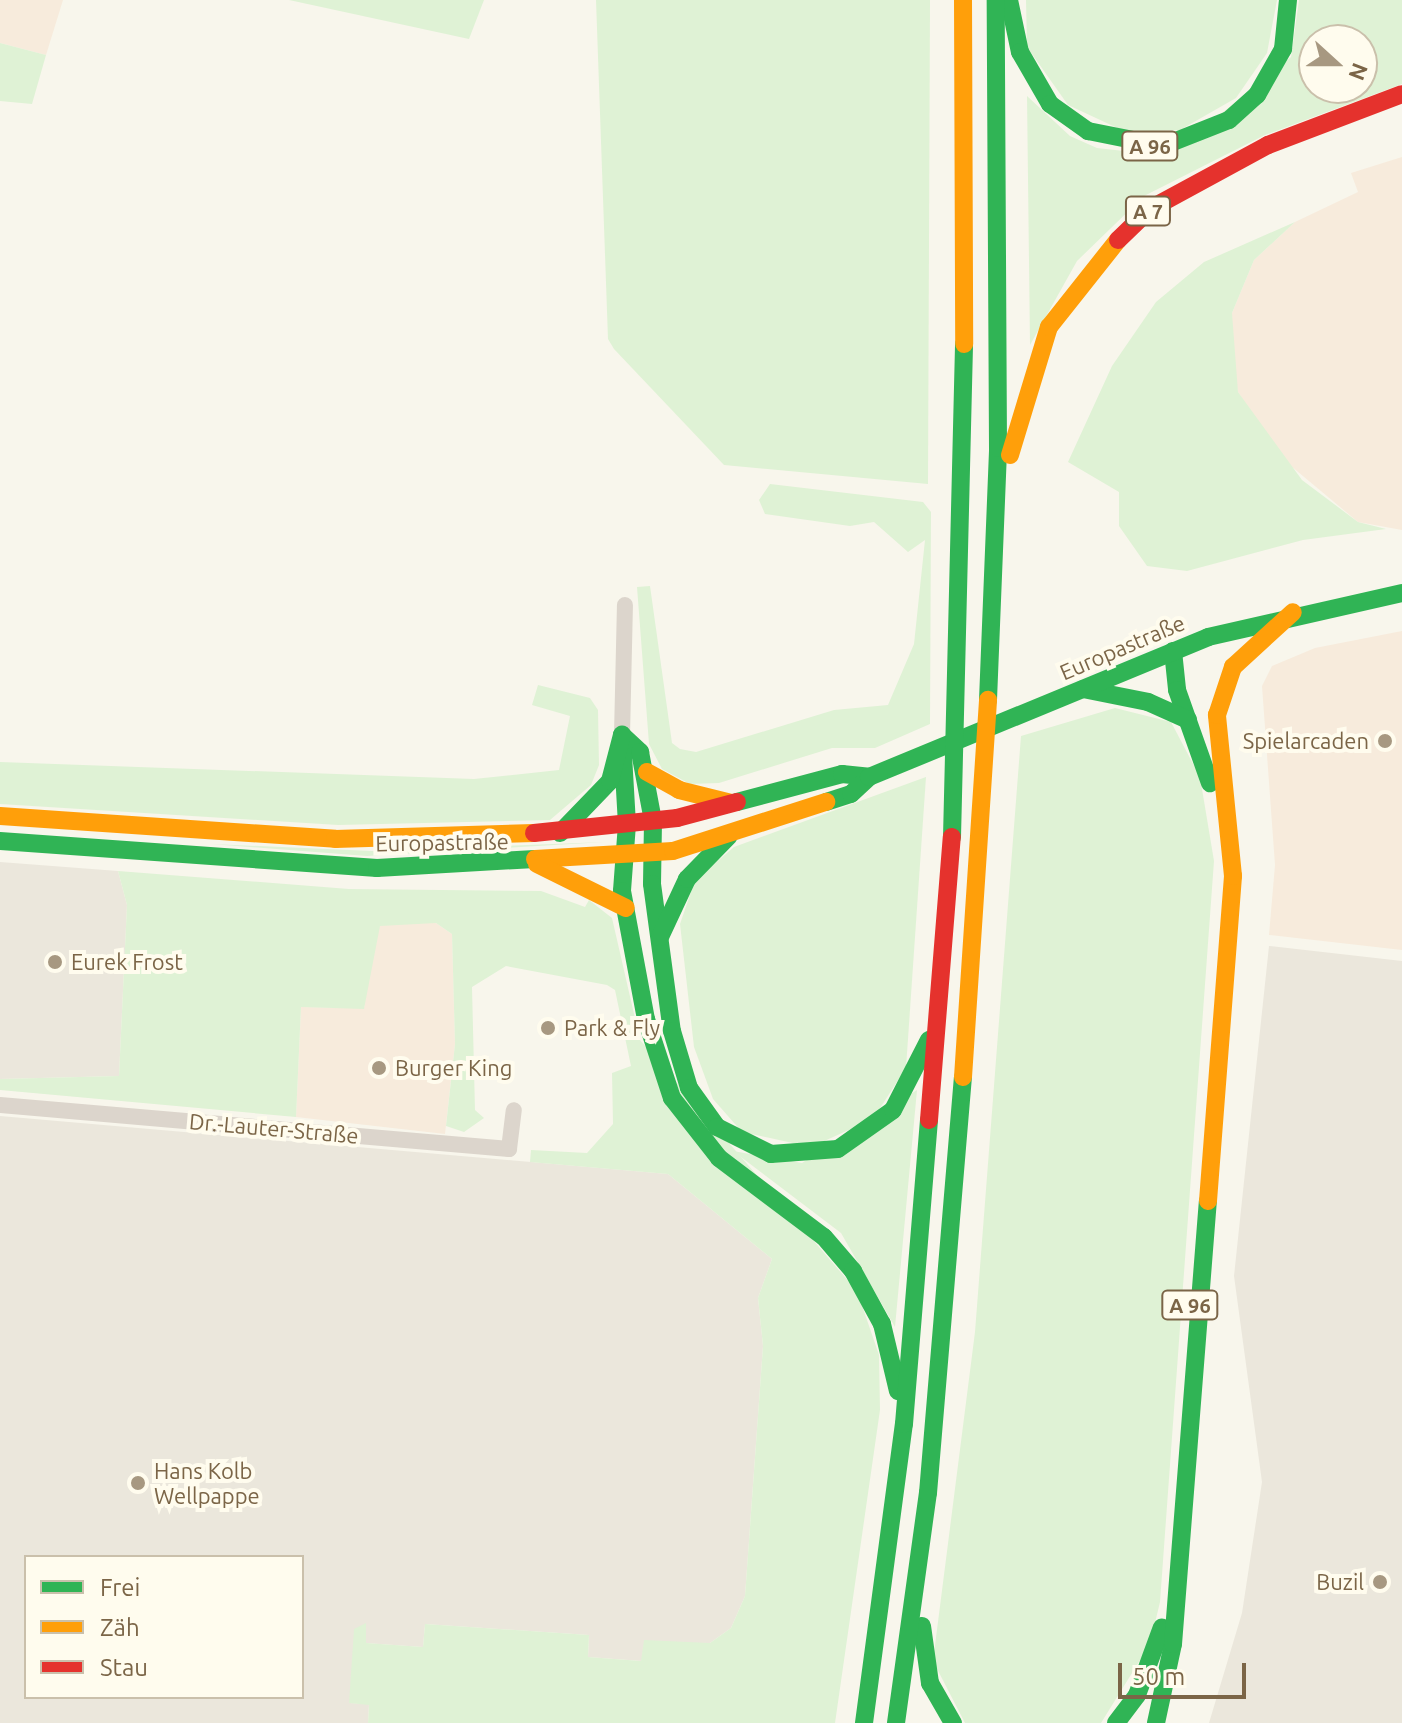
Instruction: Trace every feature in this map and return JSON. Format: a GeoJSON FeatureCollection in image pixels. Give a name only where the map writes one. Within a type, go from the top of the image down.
{"type":"FeatureCollection","features":[{"type":"Feature","properties":{"kind":"main road"},"geometry":{"type":"LineString","coordinates":[[949,0],[965,114]]}},
{"type":"Feature","properties":{"kind":"main road"},"geometry":{"type":"LineString","coordinates":[[864,1723],[904,1424],[940,1012],[964,537],[963,0]]}},
{"type":"Feature","properties":{"kind":"main road"},"geometry":{"type":"LineString","coordinates":[[896,1723],[918,1588],[972,1012],[994,535],[1004,448],[996,0]]}},
{"type":"Feature","properties":{"kind":"main road","name":"A 96"},"geometry":{"type":"LineString","coordinates":[[1009,0],[1020,52],[1050,104],[1088,131],[1163,146],[1229,120],[1257,95],[1283,49],[1288,0]]}},
{"type":"Feature","properties":{"kind":"main road","name":"A 7"},"geometry":{"type":"LineString","coordinates":[[1004,448],[1049,327],[1095,263],[1150,209],[1268,145],[1402,94]]}},
{"type":"Feature","properties":{"kind":"main road","name":"Europastraße"},"geometry":{"type":"LineString","coordinates":[[0,841],[377,868],[537,864],[652,854],[729,836],[851,794],[869,777],[1173,651],[1293,612],[1402,593]]}},
{"type":"Feature","properties":{"kind":"main road"},"geometry":{"type":"LineString","coordinates":[[1156,1723],[1173,1644],[1232,890],[1216,734],[1221,690],[1233,667],[1293,612]]}},
{"type":"Feature","properties":{"kind":"main road"},"geometry":{"type":"LineString","coordinates":[[1173,651],[1216,734]]}},
{"type":"Feature","properties":{"kind":"main road","name":"A 96"},"geometry":{"type":"LineString","coordinates":[[1116,1723],[1137,1695],[1165,1615],[1221,916],[1218,825],[1188,720],[1173,651]]}},
{"type":"Feature","properties":{"kind":"main road"},"geometry":{"type":"LineString","coordinates":[[1083,689],[1148,702],[1188,720]]}},
{"type":"Feature","properties":{"kind":"main road"},"geometry":{"type":"LineString","coordinates":[[622,735],[627,824],[622,857],[626,908],[646,1019],[672,1098],[733,1171],[824,1237],[853,1271],[882,1324],[904,1424]]}},
{"type":"Feature","properties":{"kind":"main road"},"geometry":{"type":"LineString","coordinates":[[622,735],[647,772],[679,790],[733,804]]}},
{"type":"Feature","properties":{"kind":"main road"},"geometry":{"type":"LineString","coordinates":[[560,833],[610,781],[622,735]]}},
{"type":"Feature","properties":{"kind":"main road"},"geometry":{"type":"LineString","coordinates":[[647,772],[653,821],[652,854],[659,938],[689,1088],[717,1127],[771,1154],[817,1155],[869,1133],[909,1086],[940,1012]]}},
{"type":"Feature","properties":{"kind":"main road","name":"Europastraße"},"geometry":{"type":"LineString","coordinates":[[0,816],[335,839],[560,833],[653,821],[733,804],[842,774],[869,777]]}},
{"type":"Feature","properties":{"kind":"main road"},"geometry":{"type":"LineString","coordinates":[[659,938],[669,931],[687,879],[729,836]]}},
{"type":"Feature","properties":{"kind":"main road"},"geometry":{"type":"LineString","coordinates":[[537,864],[626,908]]}},
{"type":"Feature","properties":{"kind":"main road"},"geometry":{"type":"LineString","coordinates":[[918,1588],[930,1683],[953,1723]]}},
{"type":"Feature","properties":{"kind":"street"},"geometry":{"type":"LineString","coordinates":[[622,735],[625,605]]}},
{"type":"Feature","properties":{"kind":"street","name":"Dr.-Lauter-Straße"},"geometry":{"type":"LineString","coordinates":[[0,1105],[509,1149],[514,1110]]}},
{"type":"Feature","properties":{"kind":"shaded area"},"geometry":{"type":"Polygon","coordinates":[[[0,0],[63,0],[46,55],[0,43],[0,0]]]}},
{"type":"Feature","properties":{"kind":"shaded area"},"geometry":{"type":"Polygon","coordinates":[[[1402,157],[1402,530],[1358,522],[1279,456],[1238,392],[1230,350],[1232,313],[1254,260],[1295,222],[1358,192],[1351,173],[1402,157]]]}},
{"type":"Feature","properties":{"kind":"shaded area"},"geometry":{"type":"Polygon","coordinates":[[[1402,631],[1402,950],[1269,935],[1275,865],[1262,686],[1272,666],[1315,648],[1402,631]]]}},
{"type":"Feature","properties":{"kind":"shaded area"},"geometry":{"type":"Polygon","coordinates":[[[0,862],[118,871],[127,905],[119,1076],[0,1079],[0,862]]]}},
{"type":"Feature","properties":{"kind":"shaded area"},"geometry":{"type":"Polygon","coordinates":[[[407,919],[436,923],[452,934],[455,1044],[445,1134],[296,1117],[301,1007],[364,1008],[372,940],[380,925],[407,919]]]}},
{"type":"Feature","properties":{"kind":"shaded area"},"geometry":{"type":"Polygon","coordinates":[[[1269,946],[1402,961],[1402,1723],[1209,1723],[1242,1613],[1262,1482],[1234,1276],[1269,946]]]}},
{"type":"Feature","properties":{"kind":"shaded area"},"geometry":{"type":"Polygon","coordinates":[[[0,1116],[668,1174],[772,1259],[758,1298],[763,1346],[745,1596],[731,1628],[710,1643],[679,1643],[642,1661],[588,1657],[589,1635],[425,1624],[423,1647],[365,1643],[365,1624],[350,1703],[369,1704],[368,1723],[0,1723],[0,1116]]]}},
{"type":"Feature","properties":{"kind":"green space"},"geometry":{"type":"Polygon","coordinates":[[[289,0],[484,0],[469,39],[289,0]]]}},
{"type":"Feature","properties":{"kind":"green space"},"geometry":{"type":"Polygon","coordinates":[[[596,0],[930,0],[928,484],[724,465],[614,349],[608,339],[596,0]]]}},
{"type":"Feature","properties":{"kind":"green space"},"geometry":{"type":"Polygon","coordinates":[[[1026,0],[1277,0],[1267,53],[1236,98],[1180,130],[1126,132],[1068,105],[1027,47],[1026,0]]]}},
{"type":"Feature","properties":{"kind":"green space"},"geometry":{"type":"Polygon","coordinates":[[[1299,0],[1402,0],[1402,84],[1378,93],[1378,24],[1298,24],[1298,104],[1348,104],[1265,135],[1144,196],[1077,261],[1030,345],[1027,96],[1070,136],[1097,148],[1169,156],[1291,57],[1299,0]]]}},
{"type":"Feature","properties":{"kind":"green space"},"geometry":{"type":"Polygon","coordinates":[[[0,43],[46,55],[32,104],[0,101],[0,43]]]}},
{"type":"Feature","properties":{"kind":"green space"},"geometry":{"type":"Polygon","coordinates":[[[1295,222],[1254,260],[1232,313],[1238,392],[1302,480],[1358,522],[1386,529],[1303,540],[1187,571],[1147,566],[1119,526],[1119,492],[1068,462],[1112,366],[1156,302],[1204,262],[1295,222]]]}},
{"type":"Feature","properties":{"kind":"green space"},"geometry":{"type":"Polygon","coordinates":[[[770,484],[923,502],[931,512],[930,724],[875,748],[832,748],[719,783],[690,784],[662,769],[649,744],[637,587],[650,586],[672,743],[680,749],[696,752],[834,710],[888,705],[914,644],[925,540],[908,552],[874,522],[850,526],[765,514],[759,500],[770,484]]]}},
{"type":"Feature","properties":{"kind":"green space"},"geometry":{"type":"Polygon","coordinates":[[[538,685],[590,698],[598,710],[599,765],[591,785],[550,820],[338,825],[0,804],[0,762],[474,779],[559,770],[570,716],[532,705],[538,685]]]}},
{"type":"Feature","properties":{"kind":"green space"},"geometry":{"type":"Polygon","coordinates":[[[1115,708],[1171,722],[1200,777],[1214,861],[1160,1602],[1150,1644],[1101,1723],[965,1723],[933,1661],[975,1332],[1021,736],[1115,708]]]}},
{"type":"Feature","properties":{"kind":"green space"},"geometry":{"type":"Polygon","coordinates":[[[926,777],[906,1068],[873,1119],[811,1147],[742,1132],[713,1099],[694,1047],[680,924],[695,880],[734,847],[926,777]]]}},
{"type":"Feature","properties":{"kind":"green space"},"geometry":{"type":"Polygon","coordinates":[[[605,842],[367,856],[212,844],[372,851],[605,842]]]}},
{"type":"Feature","properties":{"kind":"green space"},"geometry":{"type":"Polygon","coordinates":[[[118,871],[349,889],[541,891],[585,907],[589,900],[612,918],[640,1040],[857,1291],[879,1355],[880,1410],[835,1723],[368,1723],[369,1705],[349,1703],[354,1629],[366,1623],[366,1643],[423,1647],[425,1624],[589,1635],[588,1657],[641,1661],[644,1640],[710,1643],[731,1628],[745,1596],[763,1346],[758,1298],[772,1259],[668,1174],[530,1162],[531,1150],[587,1153],[613,1124],[612,1073],[631,1066],[615,990],[607,985],[506,966],[472,987],[475,1110],[484,1118],[464,1132],[446,1126],[455,1044],[452,934],[436,923],[380,926],[364,1009],[301,1007],[296,1117],[0,1090],[0,1079],[119,1076],[127,905],[118,871]]]}},
{"type":"Feature","properties":{"kind":"green space"},"geometry":{"type":"Polygon","coordinates":[[[917,1090],[895,1327],[841,1233],[733,1151],[802,1163],[917,1090]]]}},
{"type":"Feature","properties":{"kind":"traffic: fast"},"geometry":{"type":"LineString","coordinates":[[988,700],[998,448],[996,0]]}},
{"type":"Feature","properties":{"kind":"traffic: fast"},"geometry":{"type":"LineString","coordinates":[[1009,0],[1020,52],[1050,104],[1088,131],[1163,146],[1229,120],[1257,95],[1283,49],[1288,0]]}},
{"type":"Feature","properties":{"kind":"traffic: fast"},"geometry":{"type":"LineString","coordinates":[[952,837],[964,344]]}},
{"type":"Feature","properties":{"kind":"traffic: fast"},"geometry":{"type":"LineString","coordinates":[[826,802],[851,794],[869,777],[1208,637],[1402,593]]}},
{"type":"Feature","properties":{"kind":"traffic: fast"},"geometry":{"type":"LineString","coordinates":[[1173,651],[1177,690],[1210,783]]}},
{"type":"Feature","properties":{"kind":"traffic: fast"},"geometry":{"type":"LineString","coordinates":[[1083,689],[1148,702],[1188,720]]}},
{"type":"Feature","properties":{"kind":"traffic: fast"},"geometry":{"type":"LineString","coordinates":[[622,735],[640,752],[653,821]]}},
{"type":"Feature","properties":{"kind":"traffic: fast"},"geometry":{"type":"LineString","coordinates":[[560,833],[610,781],[622,735]]}},
{"type":"Feature","properties":{"kind":"traffic: fast"},"geometry":{"type":"LineString","coordinates":[[623,755],[627,824]]}},
{"type":"Feature","properties":{"kind":"traffic: fast"},"geometry":{"type":"LineString","coordinates":[[737,802],[842,774],[869,777]]}},
{"type":"Feature","properties":{"kind":"traffic: fast"},"geometry":{"type":"LineString","coordinates":[[653,821],[652,884],[672,1031],[689,1088],[717,1127],[771,1154],[838,1149],[893,1110],[929,1040]]}},
{"type":"Feature","properties":{"kind":"traffic: fast"},"geometry":{"type":"LineString","coordinates":[[627,824],[622,891],[646,1019],[672,1098],[719,1158],[824,1237],[853,1271],[882,1324],[898,1391]]}},
{"type":"Feature","properties":{"kind":"traffic: fast"},"geometry":{"type":"LineString","coordinates":[[660,937],[687,879],[729,836]]}},
{"type":"Feature","properties":{"kind":"traffic: fast"},"geometry":{"type":"LineString","coordinates":[[0,841],[377,868],[535,859]]}},
{"type":"Feature","properties":{"kind":"traffic: fast"},"geometry":{"type":"LineString","coordinates":[[896,1723],[928,1493],[963,1077]]}},
{"type":"Feature","properties":{"kind":"traffic: fast"},"geometry":{"type":"LineString","coordinates":[[864,1723],[904,1424],[929,1120]]}},
{"type":"Feature","properties":{"kind":"traffic: fast"},"geometry":{"type":"LineString","coordinates":[[1156,1723],[1173,1644],[1208,1201]]}},
{"type":"Feature","properties":{"kind":"traffic: fast"},"geometry":{"type":"LineString","coordinates":[[922,1626],[930,1683],[953,1723]]}},
{"type":"Feature","properties":{"kind":"traffic: fast"},"geometry":{"type":"LineString","coordinates":[[1116,1723],[1137,1695],[1162,1627]]}},
{"type":"Feature","properties":{"kind":"traffic: slow"},"geometry":{"type":"LineString","coordinates":[[963,0],[964,344]]}},
{"type":"Feature","properties":{"kind":"traffic: slow"},"geometry":{"type":"LineString","coordinates":[[1010,455],[1049,327],[1118,240]]}},
{"type":"Feature","properties":{"kind":"traffic: slow"},"geometry":{"type":"LineString","coordinates":[[1208,1201],[1233,876],[1217,715],[1233,667],[1293,612]]}},
{"type":"Feature","properties":{"kind":"traffic: slow"},"geometry":{"type":"LineString","coordinates":[[963,1077],[988,700]]}},
{"type":"Feature","properties":{"kind":"traffic: slow"},"geometry":{"type":"LineString","coordinates":[[647,772],[679,790],[731,803]]}},
{"type":"Feature","properties":{"kind":"traffic: slow"},"geometry":{"type":"LineString","coordinates":[[535,859],[673,851],[826,802]]}},
{"type":"Feature","properties":{"kind":"traffic: slow"},"geometry":{"type":"LineString","coordinates":[[0,816],[335,839],[534,833]]}},
{"type":"Feature","properties":{"kind":"traffic: slow"},"geometry":{"type":"LineString","coordinates":[[537,864],[626,908]]}},
{"type":"Feature","properties":{"kind":"traffic: jam"},"geometry":{"type":"LineString","coordinates":[[1118,240],[1150,209],[1268,145],[1402,94]]}},
{"type":"Feature","properties":{"kind":"traffic: jam"},"geometry":{"type":"LineString","coordinates":[[534,833],[677,818],[737,802]]}},
{"type":"Feature","properties":{"kind":"traffic: jam"},"geometry":{"type":"LineString","coordinates":[[929,1120],[952,837]]}},
{"type":"Feature","properties":{"kind":"place","name":"Spielarcaden"},"geometry":{"type":"Point","coordinates":[1385,741]}},
{"type":"Feature","properties":{"kind":"place","name":"Eurek Frost"},"geometry":{"type":"Point","coordinates":[55,962]}},
{"type":"Feature","properties":{"kind":"place","name":"Park & Fly"},"geometry":{"type":"Point","coordinates":[548,1028]}},
{"type":"Feature","properties":{"kind":"place","name":"Burger King"},"geometry":{"type":"Point","coordinates":[379,1068]}},
{"type":"Feature","properties":{"kind":"place","name":"Hans Kolb Wellpappe"},"geometry":{"type":"Point","coordinates":[138,1483]}},
{"type":"Feature","properties":{"kind":"place","name":"Buzil"},"geometry":{"type":"Point","coordinates":[1380,1582]}}]}
